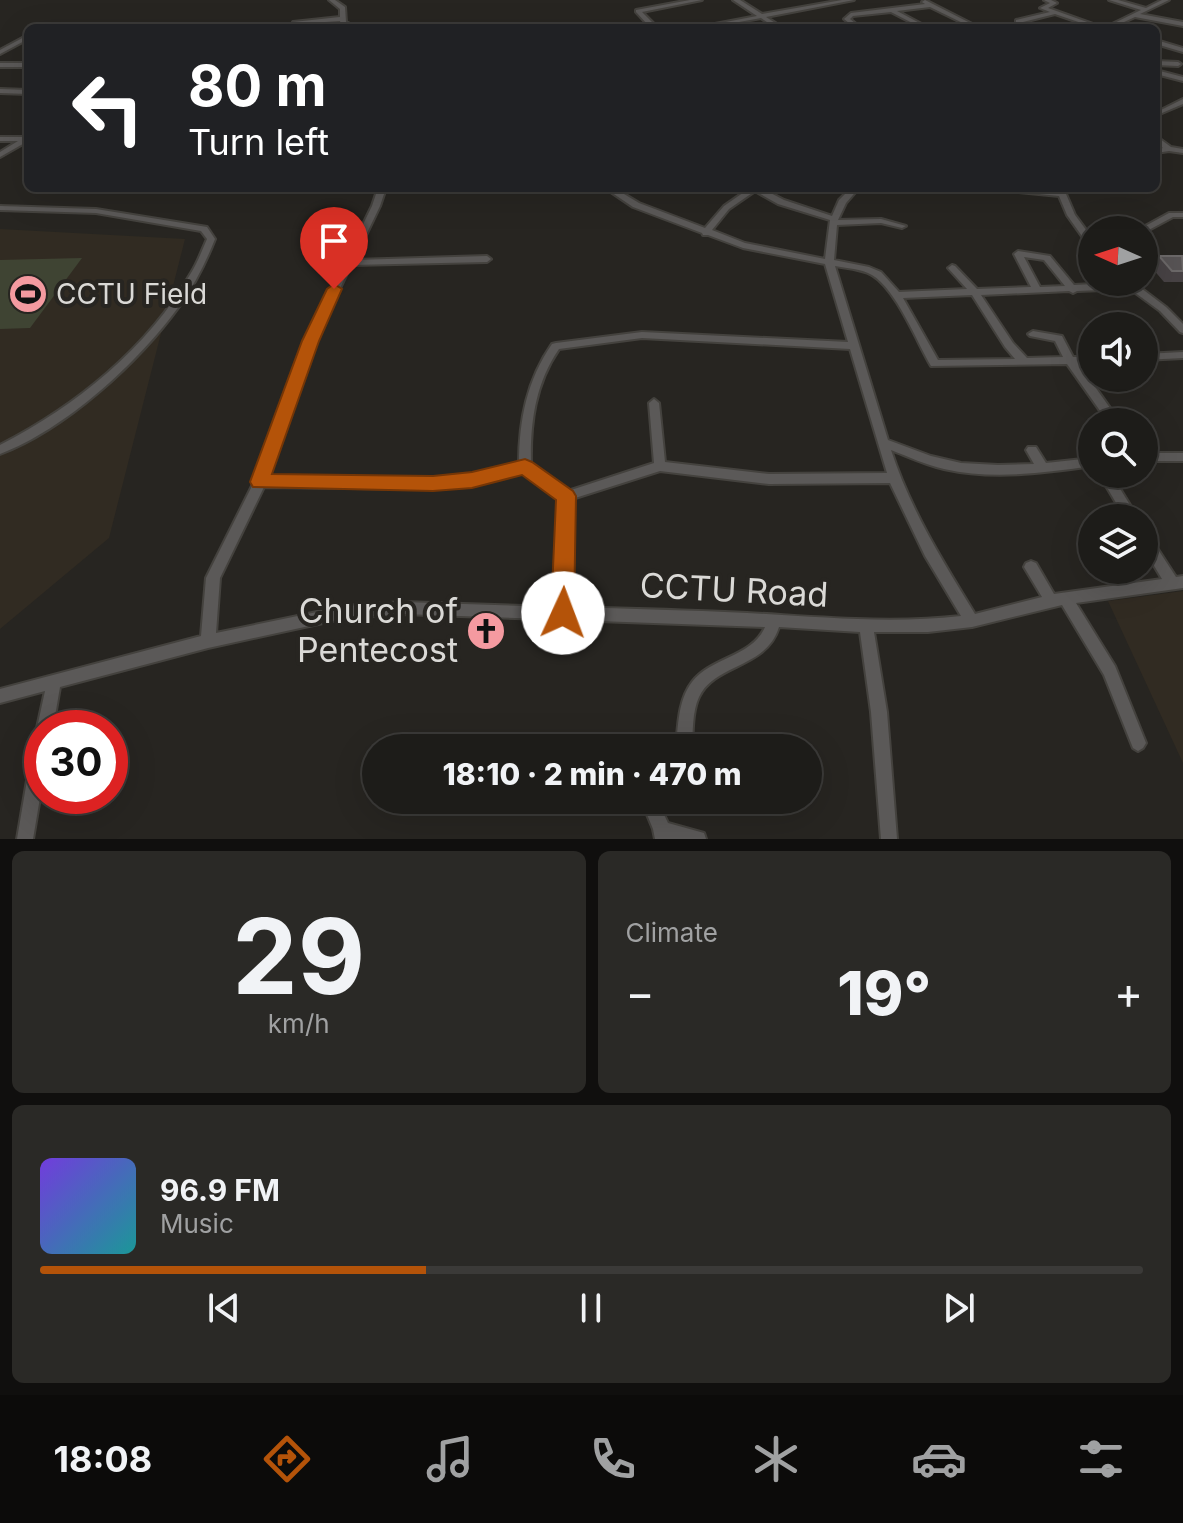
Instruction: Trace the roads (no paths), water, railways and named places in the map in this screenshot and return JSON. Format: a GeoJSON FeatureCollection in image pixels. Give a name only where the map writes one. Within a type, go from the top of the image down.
{"type":"FeatureCollection","features":[{"type":"Feature","properties":{"kind":"street"},"geometry":{"type":"LineString","coordinates":[[325,0],[332,0],[343,8],[341,19],[344,24]]}},
{"type":"Feature","properties":{"kind":"street"},"geometry":{"type":"LineString","coordinates":[[652,24],[638,11],[699,0]]}},
{"type":"Feature","properties":{"kind":"street"},"geometry":{"type":"LineString","coordinates":[[736,0],[775,24]]}},
{"type":"Feature","properties":{"kind":"street"},"geometry":{"type":"LineString","coordinates":[[815,0],[825,6]]}},
{"type":"Feature","properties":{"kind":"street"},"geometry":{"type":"LineString","coordinates":[[722,24],[851,0]]}},
{"type":"Feature","properties":{"kind":"street"},"geometry":{"type":"LineString","coordinates":[[921,0],[969,24]]}},
{"type":"Feature","properties":{"kind":"street"},"geometry":{"type":"LineString","coordinates":[[1047,0],[1054,3],[1043,8],[1094,24]]}},
{"type":"Feature","properties":{"kind":"street"},"geometry":{"type":"LineString","coordinates":[[1112,0],[1145,9]]}},
{"type":"Feature","properties":{"kind":"street"},"geometry":{"type":"LineString","coordinates":[[1116,24],[1166,0]]}},
{"type":"Feature","properties":{"kind":"street"},"geometry":{"type":"LineString","coordinates":[[853,24],[847,19],[851,15],[930,5]]}},
{"type":"Feature","properties":{"kind":"street"},"geometry":{"type":"LineString","coordinates":[[892,10],[918,24]]}},
{"type":"Feature","properties":{"kind":"street"},"geometry":{"type":"LineString","coordinates":[[946,13],[961,10]]}},
{"type":"Feature","properties":{"kind":"street"},"geometry":{"type":"LineString","coordinates":[[1022,24],[1018,21],[1054,13]]}},
{"type":"Feature","properties":{"kind":"street"},"geometry":{"type":"LineString","coordinates":[[1134,15],[1183,24]]}},
{"type":"Feature","properties":{"kind":"street"},"geometry":{"type":"LineString","coordinates":[[296,22],[341,19]]}},
{"type":"Feature","properties":{"kind":"street"},"geometry":{"type":"LineString","coordinates":[[0,52],[24,39]]}},
{"type":"Feature","properties":{"kind":"street"},"geometry":{"type":"LineString","coordinates":[[1160,43],[1183,50]]}},
{"type":"Feature","properties":{"kind":"street"},"geometry":{"type":"LineString","coordinates":[[1160,63],[1178,64]]}},
{"type":"Feature","properties":{"kind":"street"},"geometry":{"type":"LineString","coordinates":[[0,65],[24,65]]}},
{"type":"Feature","properties":{"kind":"street"},"geometry":{"type":"LineString","coordinates":[[1160,73],[1183,79]]}},
{"type":"Feature","properties":{"kind":"street"},"geometry":{"type":"LineString","coordinates":[[19,91],[24,86]]}},
{"type":"Feature","properties":{"kind":"street"},"geometry":{"type":"LineString","coordinates":[[0,91],[24,92]]}},
{"type":"Feature","properties":{"kind":"street"},"geometry":{"type":"LineString","coordinates":[[1160,112],[1183,101]]}},
{"type":"Feature","properties":{"kind":"street"},"geometry":{"type":"LineString","coordinates":[[0,139],[24,139]]}},
{"type":"Feature","properties":{"kind":"street"},"geometry":{"type":"LineString","coordinates":[[0,155],[24,141]]}},
{"type":"Feature","properties":{"kind":"street"},"geometry":{"type":"LineString","coordinates":[[1160,141],[1169,149]]}},
{"type":"Feature","properties":{"kind":"street"},"geometry":{"type":"LineString","coordinates":[[1160,150],[1183,151]]}},
{"type":"Feature","properties":{"kind":"street"},"geometry":{"type":"LineString","coordinates":[[208,641],[213,578],[260,482],[310,341],[381,192]]}},
{"type":"Feature","properties":{"kind":"street"},"geometry":{"type":"LineString","coordinates":[[615,192],[636,205],[706,233],[786,256],[878,274],[897,295],[935,364],[1078,357]]}},
{"type":"Feature","properties":{"kind":"street"},"geometry":{"type":"LineString","coordinates":[[706,233],[713,220],[730,203],[748,192]]}},
{"type":"Feature","properties":{"kind":"street"},"geometry":{"type":"LineString","coordinates":[[762,192],[834,221],[881,221],[902,226]]}},
{"type":"Feature","properties":{"kind":"street"},"geometry":{"type":"LineString","coordinates":[[851,192],[842,202],[834,221],[829,262],[894,478],[930,552],[972,621]]}},
{"type":"Feature","properties":{"kind":"street"},"geometry":{"type":"LineString","coordinates":[[1064,192],[1071,215],[1078,225]]}},
{"type":"Feature","properties":{"kind":"street"},"geometry":{"type":"LineString","coordinates":[[0,208],[109,213],[204,229],[211,239],[199,267],[157,330],[127,363],[50,422],[0,450]]}},
{"type":"Feature","properties":{"kind":"street"},"geometry":{"type":"LineString","coordinates":[[1158,222],[1172,215],[1183,215]]}},
{"type":"Feature","properties":{"kind":"street"},"geometry":{"type":"LineString","coordinates":[[1037,290],[1018,254],[1047,258],[1073,290]]}},
{"type":"Feature","properties":{"kind":"street"},"geometry":{"type":"LineString","coordinates":[[346,263],[487,259]]}},
{"type":"Feature","properties":{"kind":"street"},"geometry":{"type":"LineString","coordinates":[[952,268],[975,292],[1009,345],[1024,362]]}},
{"type":"Feature","properties":{"kind":"street"},"geometry":{"type":"LineString","coordinates":[[897,295],[1078,289]]}},
{"type":"Feature","properties":{"kind":"street"},"geometry":{"type":"LineString","coordinates":[[1145,296],[1183,330]]}},
{"type":"Feature","properties":{"kind":"street"},"geometry":{"type":"LineString","coordinates":[[1033,334],[1059,338],[1070,360],[1104,408]]}},
{"type":"Feature","properties":{"kind":"street"},"geometry":{"type":"LineString","coordinates":[[525,467],[525,429],[534,388],[542,363],[556,346],[642,335],[854,346]]}},
{"type":"Feature","properties":{"kind":"street"},"geometry":{"type":"LineString","coordinates":[[1158,356],[1183,355]]}},
{"type":"Feature","properties":{"kind":"street"},"geometry":{"type":"LineString","coordinates":[[654,403],[660,466]]}},
{"type":"Feature","properties":{"kind":"street"},"geometry":{"type":"LineString","coordinates":[[884,443],[943,464],[973,468],[1043,468],[1078,464]]}},
{"type":"Feature","properties":{"kind":"street"},"geometry":{"type":"LineString","coordinates":[[1032,450],[1043,468]]}},
{"type":"Feature","properties":{"kind":"street"},"geometry":{"type":"LineString","coordinates":[[1158,457],[1183,457]]}},
{"type":"Feature","properties":{"kind":"street"},"geometry":{"type":"LineString","coordinates":[[566,496],[660,466],[769,479],[894,478]]}},
{"type":"Feature","properties":{"kind":"street"},"geometry":{"type":"LineString","coordinates":[[260,482],[433,484],[472,480],[525,467],[566,496]]}},
{"type":"Feature","properties":{"kind":"street"},"geometry":{"type":"LineString","coordinates":[[563,613],[566,496]]}},
{"type":"Feature","properties":{"kind":"street"},"geometry":{"type":"LineString","coordinates":[[1158,556],[1178,582]]}},
{"type":"Feature","properties":{"kind":"street"},"geometry":{"type":"LineString","coordinates":[[1031,567],[1110,671],[1138,743]]}},
{"type":"Feature","properties":{"kind":"street","name":"CCTU Road"},"geometry":{"type":"LineString","coordinates":[[0,696],[208,641],[346,612],[403,608],[928,626],[972,621],[1059,600],[1178,582]]}},
{"type":"Feature","properties":{"kind":"street"},"geometry":{"type":"LineString","coordinates":[[686,734],[694,690],[708,675],[765,643],[772,633],[774,621]]}},
{"type":"Feature","properties":{"kind":"street"},"geometry":{"type":"LineString","coordinates":[[866,626],[879,712],[889,839]]}},
{"type":"Feature","properties":{"kind":"street"},"geometry":{"type":"LineString","coordinates":[[48,710],[54,681]]}},
{"type":"Feature","properties":{"kind":"street"},"geometry":{"type":"LineString","coordinates":[[25,839],[29,814]]}},
{"type":"Feature","properties":{"kind":"street"},"geometry":{"type":"LineString","coordinates":[[653,814],[664,835],[698,839]]}},
{"type":"Feature","properties":{"kind":"place","name":"CCTU Field"},"geometry":{"type":"Point","coordinates":[28,294]}},
{"type":"Feature","properties":{"kind":"place","name":"Church of Pentecost"},"geometry":{"type":"Point","coordinates":[486,631]}}]}
